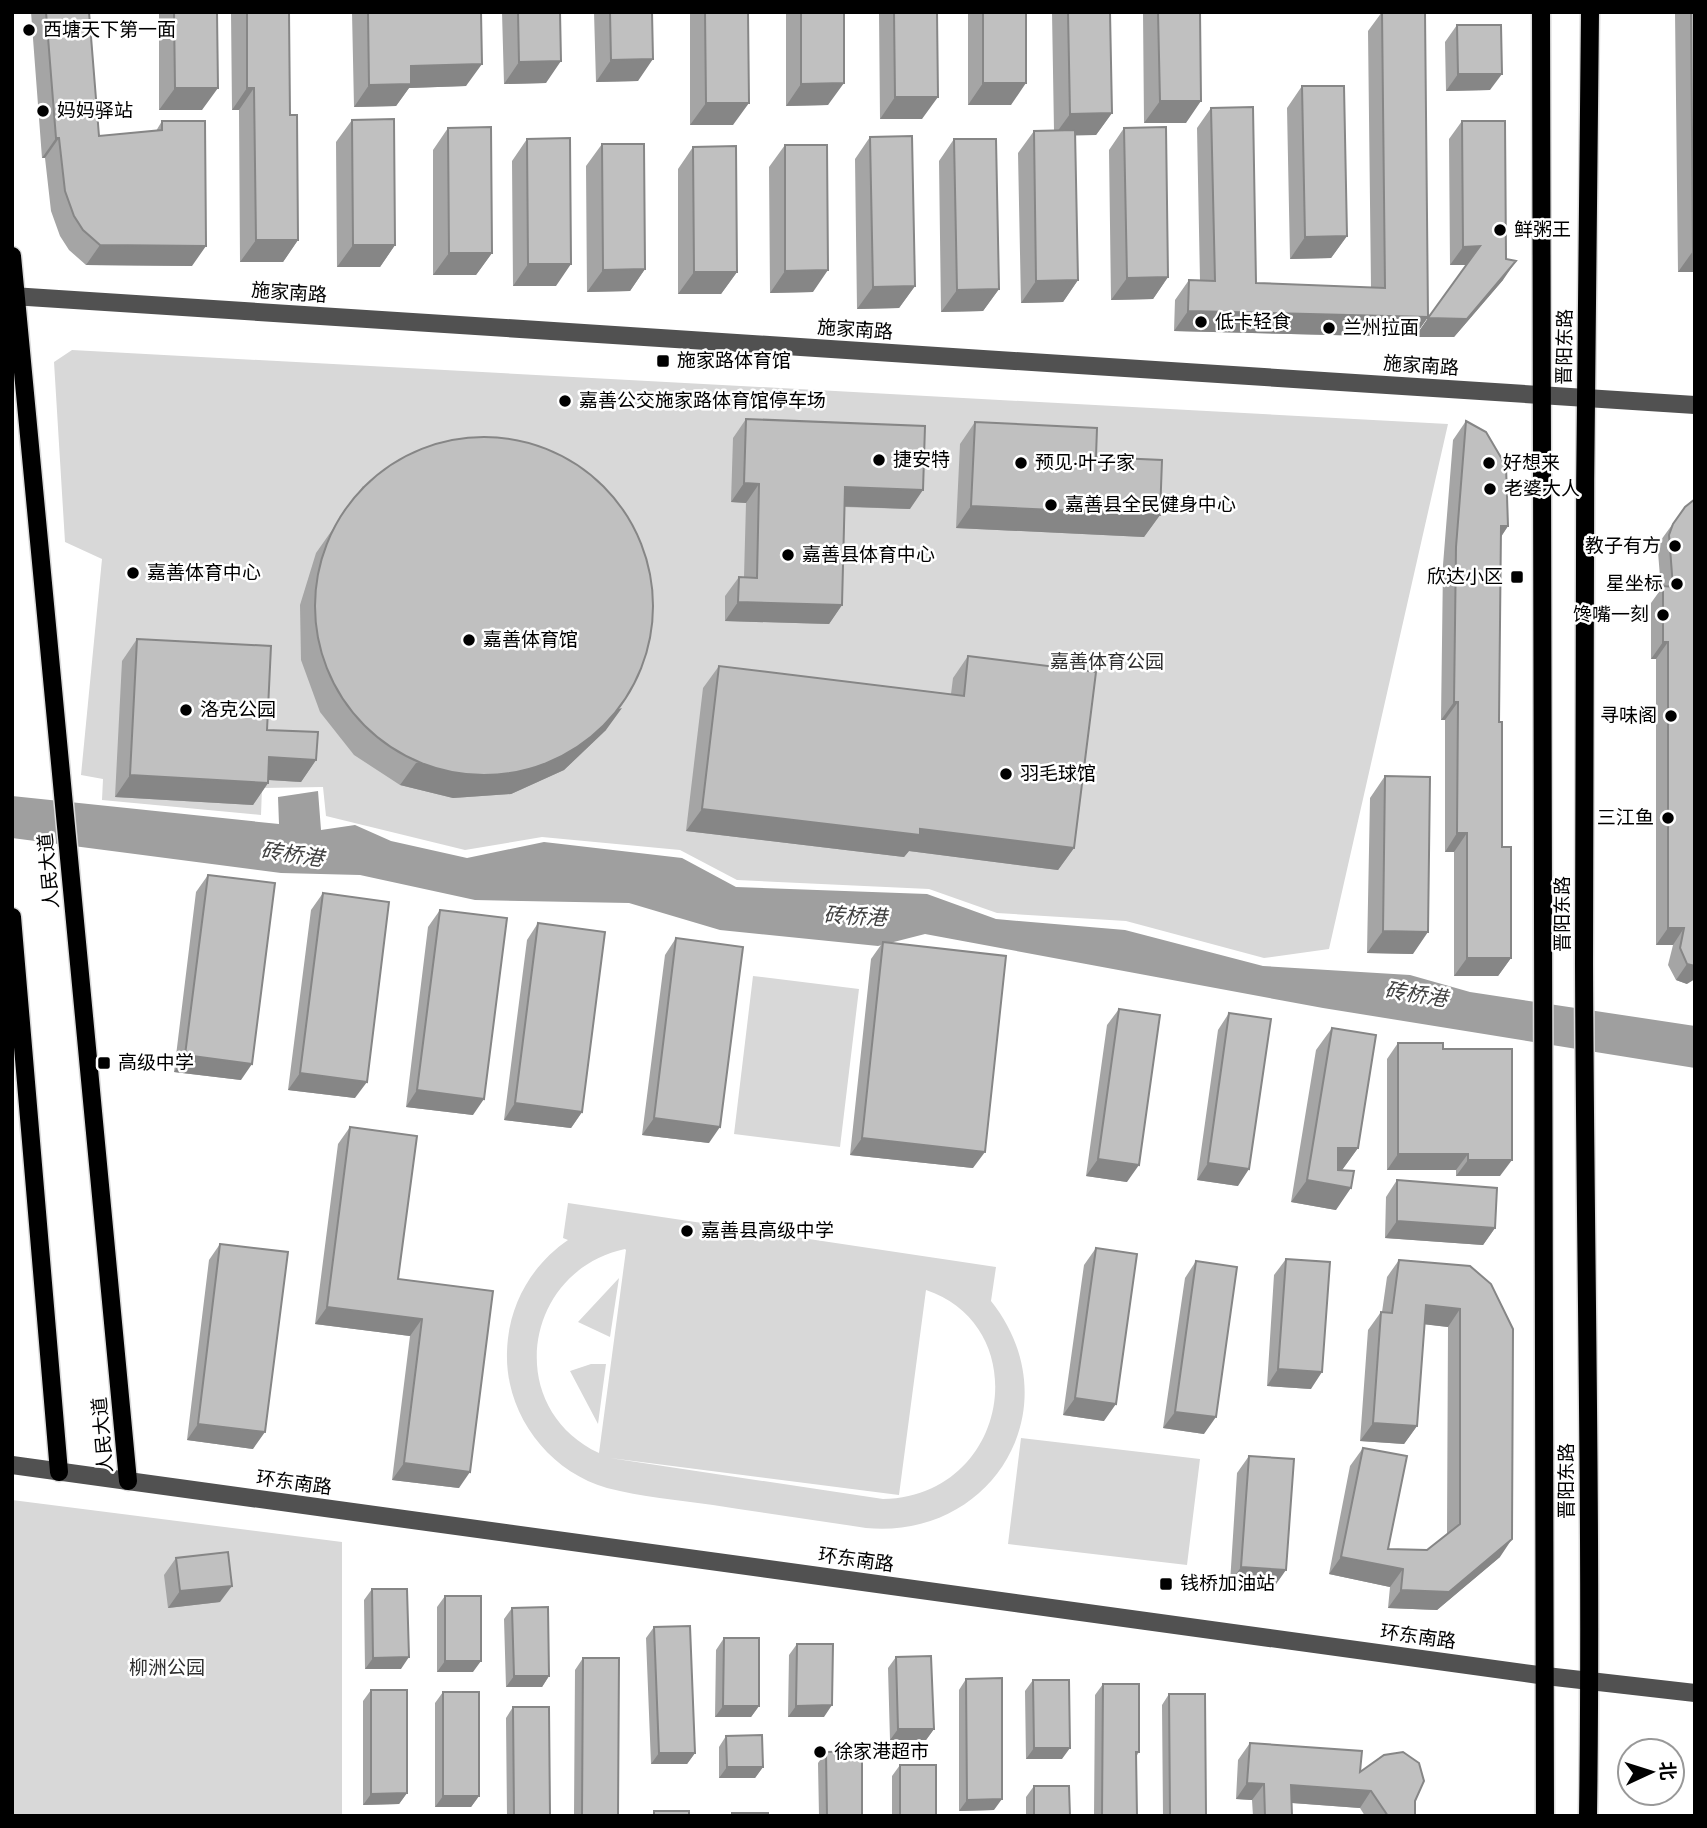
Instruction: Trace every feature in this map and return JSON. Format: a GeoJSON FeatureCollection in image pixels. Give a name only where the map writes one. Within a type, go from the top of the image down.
{"type":"FeatureCollection","features":[{"type":"Feature","properties":{"kind":"main road","name":"晋阳东路"},"geometry":{"type":"LineString","coordinates":[[1541,12],[1545,1816]]}},
{"type":"Feature","properties":{"kind":"main road","name":"晋阳东路"},"geometry":{"type":"LineString","coordinates":[[1588,1816],[1590,1681],[1584,963],[1585,400],[1590,12]]}},
{"type":"Feature","properties":{"kind":"main road","name":"人民大道"},"geometry":{"type":"LineString","coordinates":[[12,256],[128,1481]]}},
{"type":"Feature","properties":{"kind":"main road"},"geometry":{"type":"LineString","coordinates":[[12,917],[60,1472]]}},
{"type":"Feature","properties":{"kind":"street","name":"施家南路"},"geometry":{"type":"LineString","coordinates":[[14,296],[1542,395],[1585,400],[1695,405]]}},
{"type":"Feature","properties":{"kind":"street","name":"环东南路"},"geometry":{"type":"LineString","coordinates":[[12,1465],[1546,1676],[1695,1693]]}},
{"type":"Feature","properties":{"kind":"green space","name":"嘉善体育公园"},"geometry":{"type":"Polygon","coordinates":[[[72,350],[1448,424],[1329,949],[1264,958],[1126,921],[997,913],[929,889],[737,880],[680,850],[542,837],[465,850],[326,816],[323,787],[262,788],[261,815],[102,800],[103,779],[81,775],[102,559],[65,542],[54,362],[72,350]]]}},
{"type":"Feature","properties":{"kind":"green space"},"geometry":{"type":"Polygon","coordinates":[[[753,976],[859,989],[840,1147],[734,1134],[753,976]]]}},
{"type":"Feature","properties":{"kind":"green space"},"geometry":{"type":"Polygon","coordinates":[[[568,1203],[996,1267],[991,1301],[1014,1341],[1024,1382],[1021,1421],[1008,1458],[984,1489],[951,1512],[912,1526],[866,1528],[633,1494],[586,1480],[549,1454],[534,1437],[513,1397],[508,1375],[508,1335],[517,1304],[532,1275],[568,1240],[563,1238],[568,1203]],[[626,1250],[591,1262],[564,1284],[547,1311],[538,1342],[538,1374],[548,1405],[568,1432],[599,1453],[626,1250]],[[926,1290],[899,1495],[610,1458],[883,1499],[926,1491],[959,1470],[981,1441],[993,1407],[994,1372],[984,1338],[961,1309],[926,1290]]]}},
{"type":"Feature","properties":{"kind":"green space"},"geometry":{"type":"Polygon","coordinates":[[[619,1278],[610,1337],[578,1322],[619,1278]]]}},
{"type":"Feature","properties":{"kind":"green space"},"geometry":{"type":"Polygon","coordinates":[[[591,1364],[606,1364],[598,1424],[570,1371],[591,1364]]]}},
{"type":"Feature","properties":{"kind":"green space"},"geometry":{"type":"Polygon","coordinates":[[[1021,1438],[1200,1459],[1187,1565],[1008,1544],[1021,1438]]]}},
{"type":"Feature","properties":{"kind":"green space","name":"柳洲公园"},"geometry":{"type":"Polygon","coordinates":[[[12,1500],[342,1542],[342,1816],[12,1816],[12,1500]]]}},
{"type":"Feature","properties":{"kind":"water","name":"砖桥港"},"geometry":{"type":"Polygon","coordinates":[[[318,791],[321,830],[355,825],[391,841],[467,858],[544,842],[682,858],[736,887],[927,894],[996,919],[1125,930],[1263,966],[1410,975],[1470,992],[1695,1026],[1695,1068],[1323,1008],[925,934],[878,946],[720,930],[629,903],[475,900],[360,875],[281,873],[12,838],[12,796],[279,824],[278,797],[318,791]]]}},
{"type":"Feature","properties":{"kind":"building"},"geometry":{"type":"Polygon","coordinates":[[[46,12],[89,12],[99,136],[162,130],[162,121],[205,121],[206,246],[100,245],[83,230],[74,216],[65,191],[59,138],[56,138],[46,12]]]}},
{"type":"Feature","properties":{"kind":"building"},"geometry":{"type":"Polygon","coordinates":[[[174,12],[217,12],[218,88],[175,88],[174,12]]]}},
{"type":"Feature","properties":{"kind":"building"},"geometry":{"type":"Polygon","coordinates":[[[247,12],[289,12],[290,115],[297,115],[298,240],[256,240],[254,88],[247,88],[247,12]]]}},
{"type":"Feature","properties":{"kind":"building"},"geometry":{"type":"Polygon","coordinates":[[[368,12],[481,12],[482,64],[411,66],[411,84],[369,85],[368,12]]]}},
{"type":"Feature","properties":{"kind":"building"},"geometry":{"type":"Polygon","coordinates":[[[518,12],[560,12],[561,61],[519,62],[518,12]]]}},
{"type":"Feature","properties":{"kind":"building"},"geometry":{"type":"Polygon","coordinates":[[[610,12],[652,12],[653,59],[611,60],[610,12]]]}},
{"type":"Feature","properties":{"kind":"building"},"geometry":{"type":"Polygon","coordinates":[[[705,12],[748,12],[749,103],[706,103],[705,12]]]}},
{"type":"Feature","properties":{"kind":"building"},"geometry":{"type":"Polygon","coordinates":[[[801,12],[844,12],[844,83],[801,84],[801,12]]]}},
{"type":"Feature","properties":{"kind":"building"},"geometry":{"type":"Polygon","coordinates":[[[894,12],[937,12],[938,97],[895,97],[894,12]]]}},
{"type":"Feature","properties":{"kind":"building"},"geometry":{"type":"Polygon","coordinates":[[[983,12],[1026,12],[1026,83],[983,83],[983,12]]]}},
{"type":"Feature","properties":{"kind":"building"},"geometry":{"type":"Polygon","coordinates":[[[1068,12],[1110,12],[1112,113],[1070,114],[1068,12]]]}},
{"type":"Feature","properties":{"kind":"building"},"geometry":{"type":"Polygon","coordinates":[[[1158,12],[1200,12],[1201,101],[1160,101],[1158,12]]]}},
{"type":"Feature","properties":{"kind":"building"},"geometry":{"type":"Polygon","coordinates":[[[1382,12],[1425,12],[1428,317],[1188,311],[1189,280],[1215,281],[1211,108],[1253,107],[1256,283],[1385,288],[1382,12]]]}},
{"type":"Feature","properties":{"kind":"building"},"geometry":{"type":"Polygon","coordinates":[[[1691,12],[1695,12],[1693,251],[1691,12]]]}},
{"type":"Feature","properties":{"kind":"building"},"geometry":{"type":"Polygon","coordinates":[[[1457,25],[1501,25],[1502,74],[1458,74],[1457,25]]]}},
{"type":"Feature","properties":{"kind":"building"},"geometry":{"type":"Polygon","coordinates":[[[1302,86],[1344,86],[1347,236],[1305,237],[1302,86]]]}},
{"type":"Feature","properties":{"kind":"building"},"geometry":{"type":"Polygon","coordinates":[[[394,119],[395,245],[353,245],[352,120],[394,119]]]}},
{"type":"Feature","properties":{"kind":"building"},"geometry":{"type":"Polygon","coordinates":[[[1462,121],[1505,121],[1506,259],[1516,261],[1467,319],[1428,318],[1480,246],[1463,247],[1462,121]]]}},
{"type":"Feature","properties":{"kind":"building"},"geometry":{"type":"Polygon","coordinates":[[[491,127],[492,253],[449,253],[448,128],[491,127]]]}},
{"type":"Feature","properties":{"kind":"building"},"geometry":{"type":"Polygon","coordinates":[[[1166,127],[1168,277],[1127,278],[1124,128],[1166,127]]]}},
{"type":"Feature","properties":{"kind":"building"},"geometry":{"type":"Polygon","coordinates":[[[1075,130],[1078,280],[1036,281],[1034,131],[1075,130]]]}},
{"type":"Feature","properties":{"kind":"building"},"geometry":{"type":"Polygon","coordinates":[[[912,136],[915,286],[873,287],[870,137],[912,136]]]}},
{"type":"Feature","properties":{"kind":"building"},"geometry":{"type":"Polygon","coordinates":[[[570,138],[571,264],[528,264],[527,139],[570,138]]]}},
{"type":"Feature","properties":{"kind":"building"},"geometry":{"type":"Polygon","coordinates":[[[954,139],[996,139],[999,289],[957,290],[954,139]]]}},
{"type":"Feature","properties":{"kind":"building"},"geometry":{"type":"Polygon","coordinates":[[[602,144],[644,144],[645,269],[603,270],[602,144]]]}},
{"type":"Feature","properties":{"kind":"building"},"geometry":{"type":"Polygon","coordinates":[[[785,145],[827,145],[828,270],[785,271],[785,145]]]}},
{"type":"Feature","properties":{"kind":"building"},"geometry":{"type":"Polygon","coordinates":[[[736,146],[737,272],[694,272],[693,147],[736,146]]]}},
{"type":"Feature","properties":{"kind":"building"},"geometry":{"type":"Polygon","coordinates":[[[746,419],[925,426],[923,490],[845,487],[842,605],[738,602],[739,577],[757,578],[759,484],[744,483],[746,419]]]}},
{"type":"Feature","properties":{"kind":"building"},"geometry":{"type":"Polygon","coordinates":[[[1466,421],[1486,432],[1506,466],[1508,526],[1501,526],[1499,722],[1502,722],[1502,847],[1511,847],[1511,958],[1467,958],[1467,833],[1457,833],[1458,702],[1454,702],[1456,547],[1466,421]]]}},
{"type":"Feature","properties":{"kind":"building","name":"嘉善县全民健身中心"},"geometry":{"type":"Polygon","coordinates":[[[975,422],[1097,428],[1096,457],[1162,460],[1160,515],[971,506],[975,422]]]}},
{"type":"Feature","properties":{"kind":"building","name":"嘉善体育馆"},"geometry":{"type":"Polygon","coordinates":[[[467,437],[501,437],[533,444],[564,457],[604,486],[625,512],[640,541],[650,573],[653,606],[650,639],[640,671],[625,700],[604,726],[578,747],[533,768],[501,775],[467,775],[435,768],[404,755],[377,737],[353,713],[335,686],[322,655],[315,623],[315,589],[322,557],[335,526],[353,499],[377,475],[404,457],[435,444],[467,437]]]}},
{"type":"Feature","properties":{"kind":"building"},"geometry":{"type":"Polygon","coordinates":[[[1695,499],[1695,966],[1687,964],[1680,948],[1684,928],[1668,928],[1668,642],[1663,642],[1663,586],[1673,587],[1669,535],[1673,524],[1685,507],[1695,499]]]}},
{"type":"Feature","properties":{"kind":"building","name":"洛克公园"},"geometry":{"type":"Polygon","coordinates":[[[137,639],[271,646],[267,730],[318,732],[316,760],[269,757],[268,783],[130,775],[137,639]]]}},
{"type":"Feature","properties":{"kind":"building"},"geometry":{"type":"Polygon","coordinates":[[[968,656],[1096,672],[1074,848],[920,829],[920,835],[702,809],[719,666],[964,696],[968,656]]]}},
{"type":"Feature","properties":{"kind":"building"},"geometry":{"type":"Polygon","coordinates":[[[1385,776],[1430,777],[1428,932],[1383,931],[1385,776]]]}},
{"type":"Feature","properties":{"kind":"building"},"geometry":{"type":"Polygon","coordinates":[[[208,875],[275,883],[252,1064],[185,1055],[208,875]]]}},
{"type":"Feature","properties":{"kind":"building"},"geometry":{"type":"Polygon","coordinates":[[[323,893],[389,902],[367,1082],[300,1073],[323,893]]]}},
{"type":"Feature","properties":{"kind":"building"},"geometry":{"type":"Polygon","coordinates":[[[440,910],[507,918],[484,1099],[417,1090],[440,910]]]}},
{"type":"Feature","properties":{"kind":"building"},"geometry":{"type":"Polygon","coordinates":[[[538,923],[605,932],[582,1112],[515,1103],[538,923]]]}},
{"type":"Feature","properties":{"kind":"building"},"geometry":{"type":"Polygon","coordinates":[[[676,938],[743,947],[720,1127],[654,1118],[676,938]]]}},
{"type":"Feature","properties":{"kind":"building"},"geometry":{"type":"Polygon","coordinates":[[[883,942],[1006,956],[985,1152],[862,1138],[883,942]]]}},
{"type":"Feature","properties":{"kind":"building"},"geometry":{"type":"Polygon","coordinates":[[[1119,1009],[1160,1015],[1139,1165],[1098,1159],[1119,1009]]]}},
{"type":"Feature","properties":{"kind":"building"},"geometry":{"type":"Polygon","coordinates":[[[1229,1013],[1271,1019],[1249,1169],[1208,1163],[1229,1013]]]}},
{"type":"Feature","properties":{"kind":"building"},"geometry":{"type":"Polygon","coordinates":[[[1332,1028],[1376,1035],[1358,1148],[1338,1148],[1338,1170],[1354,1171],[1351,1188],[1307,1180],[1332,1028]]]}},
{"type":"Feature","properties":{"kind":"building"},"geometry":{"type":"Polygon","coordinates":[[[1398,1043],[1443,1043],[1443,1049],[1512,1049],[1512,1160],[1468,1160],[1468,1154],[1398,1154],[1398,1043]]]}},
{"type":"Feature","properties":{"kind":"building"},"geometry":{"type":"Polygon","coordinates":[[[350,1127],[417,1136],[398,1279],[493,1291],[470,1472],[404,1463],[422,1319],[327,1307],[350,1127]]]}},
{"type":"Feature","properties":{"kind":"building"},"geometry":{"type":"Polygon","coordinates":[[[1397,1180],[1497,1188],[1495,1228],[1397,1221],[1397,1180]]]}},
{"type":"Feature","properties":{"kind":"building"},"geometry":{"type":"Polygon","coordinates":[[[220,1244],[288,1252],[265,1432],[198,1424],[220,1244]]]}},
{"type":"Feature","properties":{"kind":"building"},"geometry":{"type":"Polygon","coordinates":[[[1096,1248],[1137,1254],[1116,1404],[1075,1398],[1096,1248]]]}},
{"type":"Feature","properties":{"kind":"building"},"geometry":{"type":"Polygon","coordinates":[[[1286,1259],[1330,1262],[1322,1372],[1278,1369],[1286,1259]]]}},
{"type":"Feature","properties":{"kind":"building"},"geometry":{"type":"Polygon","coordinates":[[[1399,1260],[1470,1266],[1491,1284],[1513,1329],[1512,1539],[1449,1592],[1401,1590],[1403,1569],[1341,1557],[1363,1448],[1407,1456],[1388,1549],[1427,1550],[1460,1524],[1460,1309],[1426,1305],[1417,1426],[1373,1423],[1381,1312],[1392,1313],[1399,1260]]]}},
{"type":"Feature","properties":{"kind":"building"},"geometry":{"type":"Polygon","coordinates":[[[1196,1261],[1237,1267],[1216,1417],[1175,1412],[1196,1261]]]}},
{"type":"Feature","properties":{"kind":"building"},"geometry":{"type":"Polygon","coordinates":[[[1249,1456],[1294,1459],[1286,1570],[1241,1567],[1249,1456]]]}},
{"type":"Feature","properties":{"kind":"building"},"geometry":{"type":"Polygon","coordinates":[[[228,1552],[232,1586],[180,1591],[176,1558],[228,1552]]]}},
{"type":"Feature","properties":{"kind":"building"},"geometry":{"type":"Polygon","coordinates":[[[372,1589],[407,1589],[409,1657],[373,1658],[372,1589]]]}},
{"type":"Feature","properties":{"kind":"building"},"geometry":{"type":"Polygon","coordinates":[[[445,1596],[481,1596],[481,1661],[445,1661],[445,1596]]]}},
{"type":"Feature","properties":{"kind":"building"},"geometry":{"type":"Polygon","coordinates":[[[548,1607],[549,1676],[514,1676],[512,1608],[548,1607]]]}},
{"type":"Feature","properties":{"kind":"building"},"geometry":{"type":"Polygon","coordinates":[[[690,1626],[695,1753],[659,1753],[654,1627],[690,1626]]]}},
{"type":"Feature","properties":{"kind":"building"},"geometry":{"type":"Polygon","coordinates":[[[724,1638],[759,1638],[759,1706],[723,1706],[724,1638]]]}},
{"type":"Feature","properties":{"kind":"building"},"geometry":{"type":"Polygon","coordinates":[[[797,1644],[833,1644],[832,1705],[796,1706],[797,1644]]]}},
{"type":"Feature","properties":{"kind":"building"},"geometry":{"type":"Polygon","coordinates":[[[931,1656],[934,1729],[898,1729],[896,1657],[931,1656]]]}},
{"type":"Feature","properties":{"kind":"building"},"geometry":{"type":"Polygon","coordinates":[[[583,1658],[619,1658],[618,1816],[582,1816],[583,1658]]]}},
{"type":"Feature","properties":{"kind":"building"},"geometry":{"type":"Polygon","coordinates":[[[1002,1678],[1002,1799],[967,1800],[966,1679],[1002,1678]]]}},
{"type":"Feature","properties":{"kind":"building"},"geometry":{"type":"Polygon","coordinates":[[[1033,1680],[1069,1680],[1070,1748],[1034,1748],[1033,1680]]]}},
{"type":"Feature","properties":{"kind":"building"},"geometry":{"type":"Polygon","coordinates":[[[1103,1684],[1139,1684],[1137,1816],[1102,1816],[1103,1684]]]}},
{"type":"Feature","properties":{"kind":"building"},"geometry":{"type":"Polygon","coordinates":[[[371,1690],[407,1690],[407,1793],[371,1794],[371,1690]]]}},
{"type":"Feature","properties":{"kind":"building"},"geometry":{"type":"Polygon","coordinates":[[[443,1692],[479,1692],[479,1796],[443,1796],[443,1692]]]}},
{"type":"Feature","properties":{"kind":"building"},"geometry":{"type":"Polygon","coordinates":[[[1169,1694],[1205,1694],[1206,1816],[1170,1816],[1169,1694]]]}},
{"type":"Feature","properties":{"kind":"building"},"geometry":{"type":"Polygon","coordinates":[[[513,1707],[549,1707],[550,1816],[514,1816],[513,1707]]]}},
{"type":"Feature","properties":{"kind":"building"},"geometry":{"type":"Polygon","coordinates":[[[762,1735],[763,1767],[727,1767],[726,1736],[762,1735]]]}},
{"type":"Feature","properties":{"kind":"building"},"geometry":{"type":"Polygon","coordinates":[[[1250,1743],[1362,1751],[1360,1772],[1384,1755],[1403,1752],[1419,1763],[1424,1781],[1415,1801],[1415,1816],[1388,1816],[1371,1791],[1291,1785],[1292,1816],[1265,1816],[1264,1784],[1247,1783],[1250,1743]]]}},
{"type":"Feature","properties":{"kind":"building"},"geometry":{"type":"Polygon","coordinates":[[[862,1751],[862,1816],[827,1816],[826,1752],[862,1751]]]}},
{"type":"Feature","properties":{"kind":"building"},"geometry":{"type":"Polygon","coordinates":[[[900,1765],[936,1765],[936,1816],[900,1816],[900,1765]]]}},
{"type":"Feature","properties":{"kind":"building"},"geometry":{"type":"Polygon","coordinates":[[[1034,1786],[1069,1786],[1070,1816],[1034,1816],[1034,1786]]]}},
{"type":"Feature","properties":{"kind":"building"},"geometry":{"type":"Polygon","coordinates":[[[654,1811],[689,1811],[689,1816],[654,1816],[654,1811]]]}},
{"type":"Feature","properties":{"kind":"building"},"geometry":{"type":"Polygon","coordinates":[[[732,1813],[768,1813],[768,1816],[732,1816],[732,1813]]]}},
{"type":"Feature","properties":{"kind":"place","name":"西塘天下第一面"},"geometry":{"type":"Point","coordinates":[29,30]}},
{"type":"Feature","properties":{"kind":"place","name":"妈妈驿站"},"geometry":{"type":"Point","coordinates":[43,111]}},
{"type":"Feature","properties":{"kind":"place","name":"鲜粥王"},"geometry":{"type":"Point","coordinates":[1500,230]}},
{"type":"Feature","properties":{"kind":"place","name":"低卡轻食"},"geometry":{"type":"Point","coordinates":[1201,322]}},
{"type":"Feature","properties":{"kind":"place","name":"兰州拉面"},"geometry":{"type":"Point","coordinates":[1329,328]}},
{"type":"Feature","properties":{"kind":"place","name":"施家路体育馆"},"geometry":{"type":"Point","coordinates":[663,361]}},
{"type":"Feature","properties":{"kind":"place","name":"嘉善公交施家路体育馆停车场"},"geometry":{"type":"Point","coordinates":[565,401]}},
{"type":"Feature","properties":{"kind":"place","name":"捷安特"},"geometry":{"type":"Point","coordinates":[879,460]}},
{"type":"Feature","properties":{"kind":"place","name":"预见·叶子家"},"geometry":{"type":"Point","coordinates":[1021,463]}},
{"type":"Feature","properties":{"kind":"place","name":"好想来"},"geometry":{"type":"Point","coordinates":[1489,463]}},
{"type":"Feature","properties":{"kind":"place","name":"老婆大人"},"geometry":{"type":"Point","coordinates":[1490,489]}},
{"type":"Feature","properties":{"kind":"place","name":"嘉善县全民健身中心"},"geometry":{"type":"Point","coordinates":[1051,505]}},
{"type":"Feature","properties":{"kind":"place","name":"教子有方"},"geometry":{"type":"Point","coordinates":[1675,546]}},
{"type":"Feature","properties":{"kind":"place","name":"嘉善县体育中心"},"geometry":{"type":"Point","coordinates":[788,555]}},
{"type":"Feature","properties":{"kind":"place","name":"嘉善体育中心"},"geometry":{"type":"Point","coordinates":[133,573]}},
{"type":"Feature","properties":{"kind":"place","name":"欣达小区"},"geometry":{"type":"Point","coordinates":[1517,577]}},
{"type":"Feature","properties":{"kind":"place","name":"星坐标"},"geometry":{"type":"Point","coordinates":[1677,584]}},
{"type":"Feature","properties":{"kind":"place","name":"馋嘴一刻"},"geometry":{"type":"Point","coordinates":[1663,615]}},
{"type":"Feature","properties":{"kind":"place","name":"嘉善体育馆"},"geometry":{"type":"Point","coordinates":[469,640]}},
{"type":"Feature","properties":{"kind":"place","name":"洛克公园"},"geometry":{"type":"Point","coordinates":[186,710]}},
{"type":"Feature","properties":{"kind":"place","name":"寻味阁"},"geometry":{"type":"Point","coordinates":[1671,716]}},
{"type":"Feature","properties":{"kind":"place","name":"羽毛球馆"},"geometry":{"type":"Point","coordinates":[1006,774]}},
{"type":"Feature","properties":{"kind":"place","name":"三江鱼"},"geometry":{"type":"Point","coordinates":[1668,818]}},
{"type":"Feature","properties":{"kind":"place","name":"高级中学"},"geometry":{"type":"Point","coordinates":[104,1063]}},
{"type":"Feature","properties":{"kind":"place","name":"嘉善县高级中学"},"geometry":{"type":"Point","coordinates":[687,1231]}},
{"type":"Feature","properties":{"kind":"place","name":"钱桥加油站"},"geometry":{"type":"Point","coordinates":[1166,1584]}},
{"type":"Feature","properties":{"kind":"place","name":"徐家港超市"},"geometry":{"type":"Point","coordinates":[820,1752]}}]}
